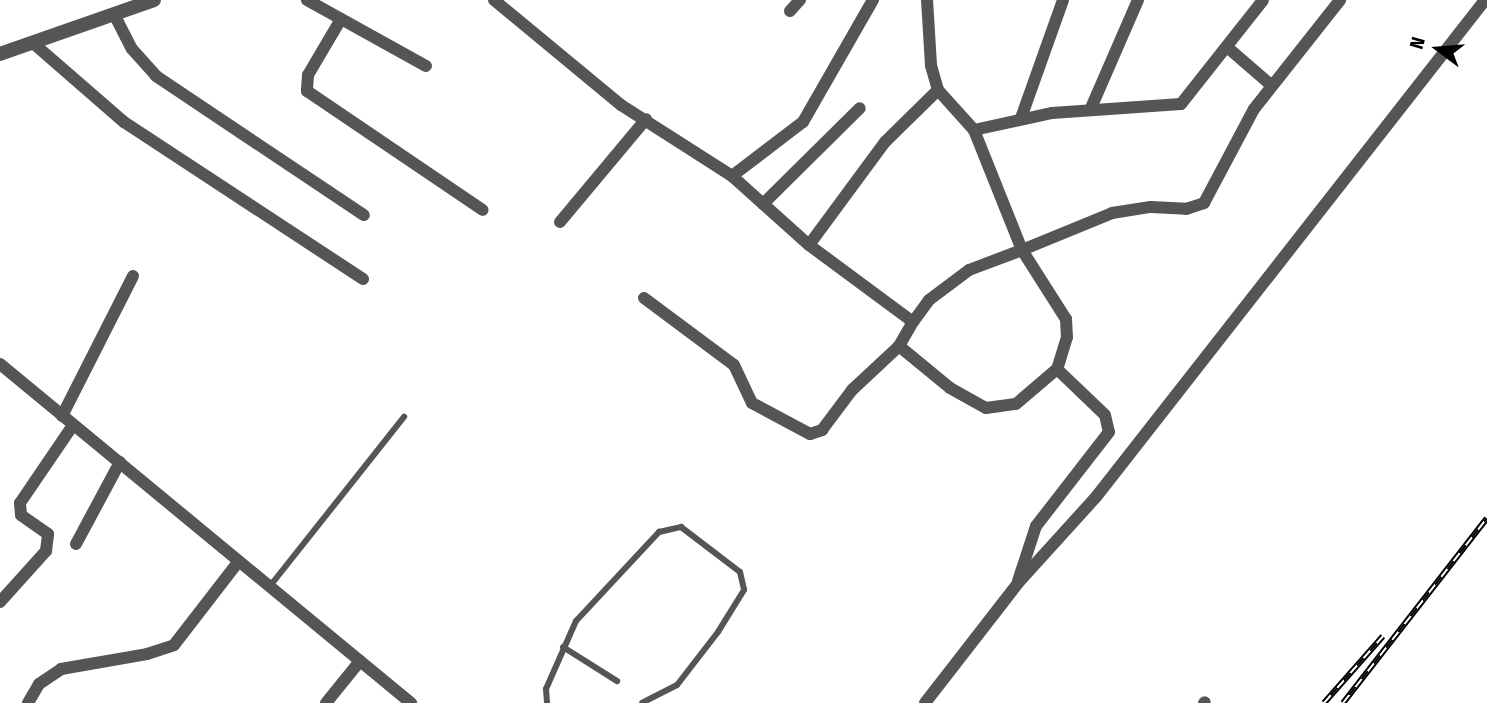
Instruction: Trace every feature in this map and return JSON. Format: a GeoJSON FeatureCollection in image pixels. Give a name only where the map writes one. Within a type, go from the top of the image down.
{"type":"FeatureCollection","features":[{"type":"Feature","properties":{"kind":"street"},"geometry":{"type":"LineString","coordinates":[[0,54],[154,0]]}},
{"type":"Feature","properties":{"kind":"street"},"geometry":{"type":"LineString","coordinates":[[307,0],[426,66]]}},
{"type":"Feature","properties":{"kind":"street"},"geometry":{"type":"LineString","coordinates":[[495,0],[602,90],[732,176],[809,245],[913,322]]}},
{"type":"Feature","properties":{"kind":"street"},"geometry":{"type":"LineString","coordinates":[[790,11],[800,0]]}},
{"type":"Feature","properties":{"kind":"street"},"geometry":{"type":"LineString","coordinates":[[732,176],[803,122],[873,0]]}},
{"type":"Feature","properties":{"kind":"street"},"geometry":{"type":"LineString","coordinates":[[899,346],[950,388],[986,408],[1016,404],[1058,369],[1068,325],[1022,250],[974,130],[938,90],[931,65],[927,0]]}},
{"type":"Feature","properties":{"kind":"street"},"geometry":{"type":"LineString","coordinates":[[1021,118],[1063,0]]}},
{"type":"Feature","properties":{"kind":"street"},"geometry":{"type":"LineString","coordinates":[[1091,108],[1138,0]]}},
{"type":"Feature","properties":{"kind":"street"},"geometry":{"type":"LineString","coordinates":[[974,130],[1021,118],[1091,108],[1162,108],[1181,104],[1263,0]]}},
{"type":"Feature","properties":{"kind":"street"},"geometry":{"type":"LineString","coordinates":[[644,298],[734,365],[748,400],[810,434],[822,430],[852,390],[899,346],[929,300],[969,270],[1112,213],[1151,207],[1186,209],[1204,203],[1235,141],[1271,85],[1340,0]]}},
{"type":"Feature","properties":{"kind":"street"},"geometry":{"type":"LineString","coordinates":[[925,703],[1018,583],[1096,497],[1485,0]]}},
{"type":"Feature","properties":{"kind":"street"},"geometry":{"type":"LineString","coordinates":[[114,14],[132,49],[156,76],[364,215]]}},
{"type":"Feature","properties":{"kind":"street"},"geometry":{"type":"LineString","coordinates":[[341,19],[308,75],[307,91],[482,210]]}},
{"type":"Feature","properties":{"kind":"street"},"geometry":{"type":"LineString","coordinates":[[33,43],[124,122],[363,279]]}},
{"type":"Feature","properties":{"kind":"street"},"geometry":{"type":"LineString","coordinates":[[1227,47],[1271,85]]}},
{"type":"Feature","properties":{"kind":"street"},"geometry":{"type":"LineString","coordinates":[[809,245],[885,142],[938,90]]}},
{"type":"Feature","properties":{"kind":"street"},"geometry":{"type":"LineString","coordinates":[[764,204],[860,108]]}},
{"type":"Feature","properties":{"kind":"street"},"geometry":{"type":"LineString","coordinates":[[560,222],[646,119]]}},
{"type":"Feature","properties":{"kind":"street"},"geometry":{"type":"LineString","coordinates":[[62,416],[133,275]]}},
{"type":"Feature","properties":{"kind":"street"},"geometry":{"type":"LineString","coordinates":[[0,364],[411,703]]}},
{"type":"Feature","properties":{"kind":"street"},"geometry":{"type":"LineString","coordinates":[[1018,583],[1036,526],[1109,432],[1105,415],[1058,369]]}},
{"type":"Feature","properties":{"kind":"street"},"geometry":{"type":"LineString","coordinates":[[1,599],[46,551],[48,534],[21,515],[20,503],[73,425]]}},
{"type":"Feature","properties":{"kind":"street"},"geometry":{"type":"LineString","coordinates":[[76,544],[120,462]]}},
{"type":"Feature","properties":{"kind":"street"},"geometry":{"type":"LineString","coordinates":[[28,703],[39,684],[61,669],[147,654],[174,645],[239,561]]}},
{"type":"Feature","properties":{"kind":"street"},"geometry":{"type":"LineString","coordinates":[[327,703],[360,661]]}},
{"type":"Feature","properties":{"kind":"lane"},"geometry":{"type":"LineString","coordinates":[[270,586],[404,418]]}},
{"type":"Feature","properties":{"kind":"lane"},"geometry":{"type":"LineString","coordinates":[[547,703],[545,689],[563,648],[588,605],[659,532],[674,526],[689,530],[740,572],[744,590],[677,685],[642,703]]}},
{"type":"Feature","properties":{"kind":"lane"},"geometry":{"type":"LineString","coordinates":[[563,648],[617,681]]}},
{"type":"Feature","properties":{"kind":"railway"},"geometry":{"type":"LineString","coordinates":[[1343,703],[1487,518]]}},
{"type":"Feature","properties":{"kind":"railway"},"geometry":{"type":"LineString","coordinates":[[1324,703],[1383,636]]}}]}
